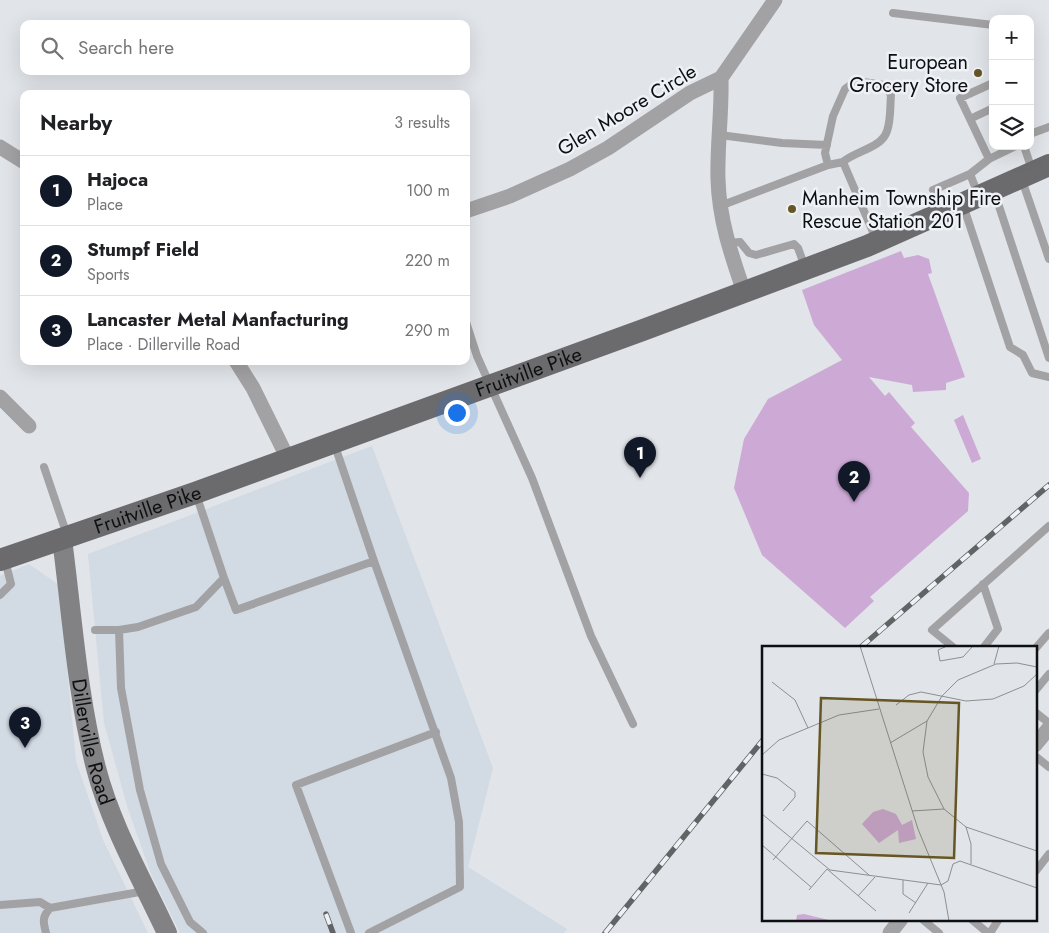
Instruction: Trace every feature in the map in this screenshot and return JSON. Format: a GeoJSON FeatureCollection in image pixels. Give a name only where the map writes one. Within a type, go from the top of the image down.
{"type":"FeatureCollection","features":[{"type":"Feature","properties":{"kind":"main road","name":"Fruitville Pike"},"geometry":{"type":"LineString","coordinates":[[2,559],[195,493],[744,292],[877,241],[1034,171]]}},
{"type":"Feature","properties":{"kind":"main road","name":"Dillerville Road"},"geometry":{"type":"LineString","coordinates":[[65,538],[83,705],[96,770],[109,808],[166,933]]}},
{"type":"Feature","properties":{"kind":"street","name":"Glen Moore Circle"},"geometry":{"type":"LineString","coordinates":[[470,210],[510,196],[570,169],[608,148],[690,93],[721,78],[775,0]]}},
{"type":"Feature","properties":{"kind":"street"},"geometry":{"type":"LineString","coordinates":[[721,78],[718,178],[720,206],[727,243],[744,292]]}},
{"type":"Feature","properties":{"kind":"street"},"geometry":{"type":"LineString","coordinates":[[0,147],[20,160]]}},
{"type":"Feature","properties":{"kind":"street"},"geometry":{"type":"LineString","coordinates":[[241,365],[288,459]]}},
{"type":"Feature","properties":{"kind":"street"},"geometry":{"type":"LineString","coordinates":[[0,397],[29,426]]}},
{"type":"Feature","properties":{"kind":"street"},"geometry":{"type":"LineString","coordinates":[[1036,744],[1049,728]]}},
{"type":"Feature","properties":{"kind":"street"},"geometry":{"type":"LineString","coordinates":[[890,933],[900,920]]}},
{"type":"Feature","properties":{"kind":"lane"},"geometry":{"type":"LineString","coordinates":[[893,13],[989,25]]}},
{"type":"Feature","properties":{"kind":"lane"},"geometry":{"type":"LineString","coordinates":[[720,206],[828,165],[843,162],[850,156],[879,142],[887,132],[891,95],[884,84],[856,81],[845,89],[834,116],[825,153],[828,165]]}},
{"type":"Feature","properties":{"kind":"lane"},"geometry":{"type":"LineString","coordinates":[[989,85],[960,98],[989,159]]}},
{"type":"Feature","properties":{"kind":"lane"},"geometry":{"type":"LineString","coordinates":[[970,119],[989,110]]}},
{"type":"Feature","properties":{"kind":"lane"},"geometry":{"type":"LineString","coordinates":[[1034,133],[1049,127]]}},
{"type":"Feature","properties":{"kind":"lane"},"geometry":{"type":"LineString","coordinates":[[720,135],[782,143],[827,145]]}},
{"type":"Feature","properties":{"kind":"lane"},"geometry":{"type":"LineString","coordinates":[[933,190],[970,174],[989,159],[1008,150]]}},
{"type":"Feature","properties":{"kind":"lane"},"geometry":{"type":"LineString","coordinates":[[1026,150],[1034,171],[1049,259]]}},
{"type":"Feature","properties":{"kind":"lane"},"geometry":{"type":"LineString","coordinates":[[843,162],[877,241]]}},
{"type":"Feature","properties":{"kind":"lane"},"geometry":{"type":"LineString","coordinates":[[970,174],[978,196],[1008,234],[1049,358]]}},
{"type":"Feature","properties":{"kind":"lane"},"geometry":{"type":"LineString","coordinates":[[978,196],[979,255],[1010,347],[1024,355],[1032,373],[1049,377]]}},
{"type":"Feature","properties":{"kind":"lane"},"geometry":{"type":"LineString","coordinates":[[727,243],[740,242],[753,255],[794,244],[798,248],[805,268]]}},
{"type":"Feature","properties":{"kind":"lane"},"geometry":{"type":"LineString","coordinates":[[470,333],[478,356],[532,478],[591,636],[633,724]]}},
{"type":"Feature","properties":{"kind":"lane"},"geometry":{"type":"LineString","coordinates":[[334,442],[374,562],[436,732],[451,778],[459,822],[460,887],[369,933]]}},
{"type":"Feature","properties":{"kind":"lane"},"geometry":{"type":"LineString","coordinates":[[44,467],[65,538]]}},
{"type":"Feature","properties":{"kind":"lane"},"geometry":{"type":"LineString","coordinates":[[195,493],[236,610],[374,562]]}},
{"type":"Feature","properties":{"kind":"lane"},"geometry":{"type":"LineString","coordinates":[[952,646],[932,630],[1049,526]]}},
{"type":"Feature","properties":{"kind":"lane"},"geometry":{"type":"LineString","coordinates":[[0,595],[11,584],[2,559]]}},
{"type":"Feature","properties":{"kind":"lane"},"geometry":{"type":"LineString","coordinates":[[95,630],[118,630],[138,627],[196,607],[224,578]]}},
{"type":"Feature","properties":{"kind":"lane"},"geometry":{"type":"LineString","coordinates":[[983,584],[998,629],[985,646]]}},
{"type":"Feature","properties":{"kind":"lane"},"geometry":{"type":"LineString","coordinates":[[118,630],[121,688],[140,790],[161,864],[190,922],[203,933]]}},
{"type":"Feature","properties":{"kind":"lane"},"geometry":{"type":"LineString","coordinates":[[1036,648],[1049,633]]}},
{"type":"Feature","properties":{"kind":"lane"},"geometry":{"type":"LineString","coordinates":[[1036,690],[1049,674]]}},
{"type":"Feature","properties":{"kind":"lane"},"geometry":{"type":"LineString","coordinates":[[1036,713],[1049,722]]}},
{"type":"Feature","properties":{"kind":"lane"},"geometry":{"type":"LineString","coordinates":[[351,933],[296,785],[436,732]]}},
{"type":"Feature","properties":{"kind":"lane"},"geometry":{"type":"LineString","coordinates":[[1036,757],[1049,767]]}},
{"type":"Feature","properties":{"kind":"lane"},"geometry":{"type":"LineString","coordinates":[[1036,871],[1049,854]]}},
{"type":"Feature","properties":{"kind":"lane"},"geometry":{"type":"LineString","coordinates":[[0,905],[40,902],[50,908],[101,901],[147,891]]}},
{"type":"Feature","properties":{"kind":"lane"},"geometry":{"type":"LineString","coordinates":[[46,933],[43,921],[45,914],[50,908]]}},
{"type":"Feature","properties":{"kind":"lane"},"geometry":{"type":"LineString","coordinates":[[923,920],[939,933]]}},
{"type":"Feature","properties":{"kind":"lane"},"geometry":{"type":"LineString","coordinates":[[972,920],[989,933],[998,920]]}},
{"type":"Feature","properties":{"kind":"shaded area"},"geometry":{"type":"Polygon","coordinates":[[[901,251],[904,258],[918,255],[929,259],[932,273],[928,274],[965,377],[946,383],[946,390],[913,392],[912,385],[869,377],[885,396],[889,392],[915,423],[911,427],[969,493],[968,511],[870,597],[874,601],[845,628],[762,555],[734,488],[744,439],[768,399],[842,360],[814,325],[802,290],[901,251]]]}},
{"type":"Feature","properties":{"kind":"shaded area"},"geometry":{"type":"Polygon","coordinates":[[[963,415],[981,459],[972,463],[954,420],[963,415]]]}},
{"type":"Feature","properties":{"kind":"shaded area"},"geometry":{"type":"Polygon","coordinates":[[[372,446],[493,768],[468,867],[567,929],[564,933],[180,933],[151,874],[128,809],[104,723],[88,554],[372,446]]]}},
{"type":"Feature","properties":{"kind":"shaded area"},"geometry":{"type":"Polygon","coordinates":[[[29,564],[59,585],[76,761],[103,840],[148,933],[0,933],[0,576],[29,564]]]}},
{"type":"Feature","properties":{"kind":"railway"},"geometry":{"type":"LineString","coordinates":[[862,646],[1049,485]]}},
{"type":"Feature","properties":{"kind":"railway"},"geometry":{"type":"LineString","coordinates":[[605,933],[762,741]]}},
{"type":"Feature","properties":{"kind":"railway"},"geometry":{"type":"LineString","coordinates":[[326,914],[333,933]]}},
{"type":"Feature","properties":{"kind":"place","name":"European Grocery Store"},"geometry":{"type":"Point","coordinates":[978,73]}},
{"type":"Feature","properties":{"kind":"place","name":"Manheim Township Fire Rescue Station 201"},"geometry":{"type":"Point","coordinates":[792,209]}},
{"type":"Feature","properties":{"kind":"place","name":"Hajoca"},"geometry":{"type":"Point","coordinates":[640,478]}},
{"type":"Feature","properties":{"kind":"place","name":"Stumpf Field"},"geometry":{"type":"Point","coordinates":[854,502]}},
{"type":"Feature","properties":{"kind":"place","name":"Lancaster Metal Manfacturing"},"geometry":{"type":"Point","coordinates":[25,748]}}]}
